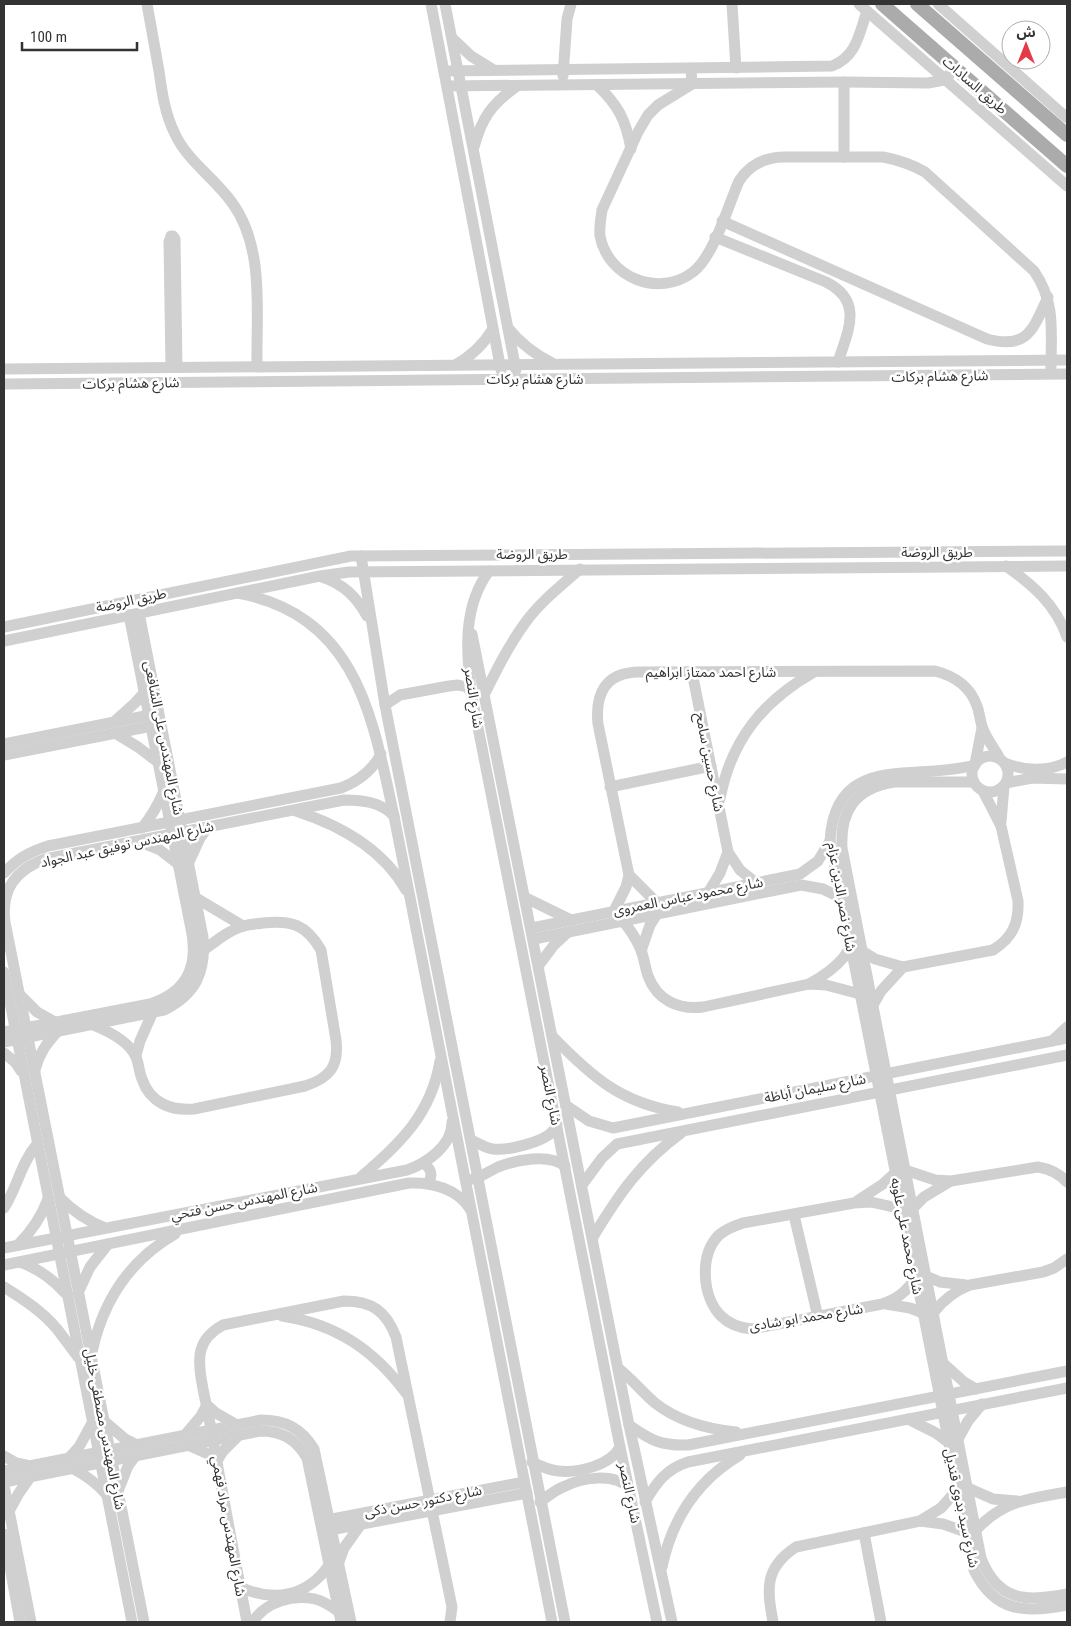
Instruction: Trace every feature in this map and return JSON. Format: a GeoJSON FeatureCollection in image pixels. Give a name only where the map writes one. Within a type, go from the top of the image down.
{"type":"FeatureCollection","features":[{"type":"Feature","properties":{"kind":"main road","name":"طريق السادات"},"geometry":{"type":"LineString","coordinates":[[882,4],[1067,166]]}},
{"type":"Feature","properties":{"kind":"main road","name":"طريق السادات"},"geometry":{"type":"LineString","coordinates":[[918,4],[1067,135]]}},
{"type":"Feature","properties":{"kind":"street"},"geometry":{"type":"LineString","coordinates":[[147,4],[165,106],[175,134],[186,153],[200,170],[218,186],[234,205],[245,226],[253,249],[256,272],[257,366]]}},
{"type":"Feature","properties":{"kind":"street"},"geometry":{"type":"LineString","coordinates":[[431,4],[503,379]]}},
{"type":"Feature","properties":{"kind":"street"},"geometry":{"type":"LineString","coordinates":[[445,4],[518,379]]}},
{"type":"Feature","properties":{"kind":"street"},"geometry":{"type":"LineString","coordinates":[[562,85],[567,19],[571,4]]}},
{"type":"Feature","properties":{"kind":"street"},"geometry":{"type":"LineString","coordinates":[[732,4],[736,68]]}},
{"type":"Feature","properties":{"kind":"street"},"geometry":{"type":"LineString","coordinates":[[938,4],[1067,118]]}},
{"type":"Feature","properties":{"kind":"street"},"geometry":{"type":"LineString","coordinates":[[444,70],[691,69],[832,66],[842,62],[854,48],[863,7],[1067,186]]}},
{"type":"Feature","properties":{"kind":"street"},"geometry":{"type":"LineString","coordinates":[[452,37],[471,56],[494,70]]}},
{"type":"Feature","properties":{"kind":"street"},"geometry":{"type":"LineString","coordinates":[[832,66],[838,82],[844,157]]}},
{"type":"Feature","properties":{"kind":"street"},"geometry":{"type":"LineString","coordinates":[[447,86],[838,82],[928,83],[944,80],[956,68]]}},
{"type":"Feature","properties":{"kind":"street"},"geometry":{"type":"LineString","coordinates":[[691,69],[692,84]]}},
{"type":"Feature","properties":{"kind":"street"},"geometry":{"type":"LineString","coordinates":[[692,84],[658,105],[648,116],[602,210],[600,236],[610,260],[619,270],[630,278],[649,283],[669,283],[682,279],[693,272],[702,263],[715,238],[739,180],[744,173],[758,162],[771,157],[883,157],[898,160],[925,172],[1034,271],[1043,283],[1050,308],[1051,375]]}},
{"type":"Feature","properties":{"kind":"street"},"geometry":{"type":"LineString","coordinates":[[597,85],[621,113],[628,131],[631,149]]}},
{"type":"Feature","properties":{"kind":"street"},"geometry":{"type":"LineString","coordinates":[[473,148],[482,120],[504,95],[517,86]]}},
{"type":"Feature","properties":{"kind":"street"},"geometry":{"type":"LineString","coordinates":[[722,221],[1002,343],[1016,342],[1028,334],[1048,297]]}},
{"type":"Feature","properties":{"kind":"street"},"geometry":{"type":"LineString","coordinates":[[171,236],[175,239],[174,367],[169,242],[171,236]]}},
{"type":"Feature","properties":{"kind":"street"},"geometry":{"type":"LineString","coordinates":[[715,238],[826,282],[836,287],[844,295],[849,305],[851,316],[838,362]]}},
{"type":"Feature","properties":{"kind":"street"},"geometry":{"type":"LineString","coordinates":[[787,266],[792,253]]}},
{"type":"Feature","properties":{"kind":"street"},"geometry":{"type":"LineString","coordinates":[[508,327],[515,337],[533,352],[553,364]]}},
{"type":"Feature","properties":{"kind":"street"},"geometry":{"type":"LineString","coordinates":[[455,365],[481,346],[493,329]]}},
{"type":"Feature","properties":{"kind":"street","name":"شارع هشام بركات"},"geometry":{"type":"LineString","coordinates":[[4,369],[1067,360]]}},
{"type":"Feature","properties":{"kind":"street"},"geometry":{"type":"LineString","coordinates":[[784,363],[785,377]]}},
{"type":"Feature","properties":{"kind":"street"},"geometry":{"type":"LineString","coordinates":[[288,366],[288,381]]}},
{"type":"Feature","properties":{"kind":"street"},"geometry":{"type":"LineString","coordinates":[[90,368],[91,383]]}},
{"type":"Feature","properties":{"kind":"street","name":"شارع هشام بركات"},"geometry":{"type":"LineString","coordinates":[[4,384],[1067,374]]}},
{"type":"Feature","properties":{"kind":"street","name":"طريق الروضة"},"geometry":{"type":"LineString","coordinates":[[9,626],[328,560],[361,556],[1067,552]]}},
{"type":"Feature","properties":{"kind":"street"},"geometry":{"type":"LineString","coordinates":[[777,553],[779,560],[777,568]]}},
{"type":"Feature","properties":{"kind":"street"},"geometry":{"type":"LineString","coordinates":[[808,553],[807,561],[809,568]]}},
{"type":"Feature","properties":{"kind":"street"},"geometry":{"type":"LineString","coordinates":[[442,555],[442,570]]}},
{"type":"Feature","properties":{"kind":"street"},"geometry":{"type":"LineString","coordinates":[[361,556],[385,705],[540,1502],[552,1622]]}},
{"type":"Feature","properties":{"kind":"street"},"geometry":{"type":"LineString","coordinates":[[1006,566],[1032,585],[1044,597],[1055,611],[1067,637]]}},
{"type":"Feature","properties":{"kind":"street","name":"طريق الروضة"},"geometry":{"type":"LineString","coordinates":[[4,641],[320,576],[362,571],[1067,566]]}},
{"type":"Feature","properties":{"kind":"street"},"geometry":{"type":"LineString","coordinates":[[485,693],[511,644],[526,621],[544,601],[580,569]]}},
{"type":"Feature","properties":{"kind":"street","name":"شارع النصر"},"geometry":{"type":"LineString","coordinates":[[489,571],[478,588],[469,620],[467,654],[471,692],[620,1447],[657,1622]]}},
{"type":"Feature","properties":{"kind":"street"},"geometry":{"type":"LineString","coordinates":[[320,576],[335,581],[348,590],[359,602],[372,630]]}},
{"type":"Feature","properties":{"kind":"street"},"geometry":{"type":"LineString","coordinates":[[238,593],[273,603],[296,614],[316,629],[334,647],[350,668],[358,685],[380,752],[526,1487],[565,1622]]}},
{"type":"Feature","properties":{"kind":"street","name":"شارع المهندس على الشافعى"},"geometry":{"type":"LineString","coordinates":[[4,1042],[18,1033],[56,1027],[162,1000],[182,984],[189,973],[193,960],[194,947],[184,863],[158,763],[155,720],[145,692],[134,614]]}},
{"type":"Feature","properties":{"kind":"street","name":"شارع المهندس على الشافعى"},"geometry":{"type":"LineString","coordinates":[[134,614],[155,720],[176,801],[176,827]]}},
{"type":"Feature","properties":{"kind":"street"},"geometry":{"type":"LineString","coordinates":[[469,620],[533,933],[629,1425],[672,1622]]}},
{"type":"Feature","properties":{"kind":"street"},"geometry":{"type":"LineString","coordinates":[[9,626],[18,638]]}},
{"type":"Feature","properties":{"kind":"street","name":"شارع احمد ممتاز ابراهيم"},"geometry":{"type":"LineString","coordinates":[[629,875],[596,709],[602,689],[609,681],[628,672],[923,670],[946,673],[957,679],[973,696],[982,728],[1002,761]]}},
{"type":"Feature","properties":{"kind":"street"},"geometry":{"type":"LineString","coordinates":[[719,806],[723,782],[733,755],[757,716],[794,683],[816,671]]}},
{"type":"Feature","properties":{"kind":"street","name":"شارع حسين سامح"},"geometry":{"type":"LineString","coordinates":[[692,672],[728,852],[740,870],[756,883]]}},
{"type":"Feature","properties":{"kind":"street"},"geometry":{"type":"LineString","coordinates":[[385,705],[400,695],[441,687],[458,685],[467,687],[471,692]]}},
{"type":"Feature","properties":{"kind":"street"},"geometry":{"type":"LineString","coordinates":[[4,744],[114,728],[124,714],[145,692]]}},
{"type":"Feature","properties":{"kind":"street"},"geometry":{"type":"LineString","coordinates":[[4,755],[155,720]]}},
{"type":"Feature","properties":{"kind":"street"},"geometry":{"type":"LineString","coordinates":[[114,728],[158,763]]}},
{"type":"Feature","properties":{"kind":"street","name":"شارع احمد ممتاز ابراهيم"},"geometry":{"type":"LineString","coordinates":[[975,765],[982,728]]}},
{"type":"Feature","properties":{"kind":"street"},"geometry":{"type":"LineString","coordinates":[[380,752],[393,746]]}},
{"type":"Feature","properties":{"kind":"street","name":"شارع المهندس توفيق عبد الجواد"},"geometry":{"type":"LineString","coordinates":[[61,1237],[29,1073],[18,1033],[4,911],[5,899],[15,878],[29,866],[45,859],[138,841],[203,816],[342,788],[357,781],[370,770],[380,752]]}},
{"type":"Feature","properties":{"kind":"street"},"geometry":{"type":"LineString","coordinates":[[622,920],[633,935],[641,951],[652,985],[659,994],[668,1002],[679,1007],[691,1008],[809,984],[825,975],[858,948],[875,959],[903,967],[993,950],[1011,935],[1019,913],[1018,901],[1001,826],[983,791],[974,782],[972,775],[975,765],[985,757],[990,756],[1020,769],[1050,768],[1067,762]]}},
{"type":"Feature","properties":{"kind":"street"},"geometry":{"type":"LineString","coordinates":[[1001,826],[1008,773],[1002,761]]}},
{"type":"Feature","properties":{"kind":"street","name":"شارع نصر الدين عزام"},"geometry":{"type":"LineString","coordinates":[[881,1075],[873,1005],[858,948],[841,898],[830,841],[831,827],[838,808],[850,791],[874,776],[888,773],[945,771],[975,765]]}},
{"type":"Feature","properties":{"kind":"street"},"geometry":{"type":"LineString","coordinates":[[610,787],[711,766]]}},
{"type":"Feature","properties":{"kind":"street"},"geometry":{"type":"LineString","coordinates":[[983,791],[993,792],[1005,785],[1032,778],[1067,779]]}},
{"type":"Feature","properties":{"kind":"street","name":"شارع نصر الدين عزام"},"geometry":{"type":"LineString","coordinates":[[881,1075],[860,994],[858,948],[842,848],[842,827],[849,808],[857,797],[868,789],[880,784],[929,781],[974,782]]}},
{"type":"Feature","properties":{"kind":"street"},"geometry":{"type":"LineString","coordinates":[[142,828],[155,811],[164,791]]}},
{"type":"Feature","properties":{"kind":"street","name":"شارع المهندس توفيق عبد الجواد"},"geometry":{"type":"LineString","coordinates":[[4,873],[16,860],[31,851],[142,828],[208,827],[344,800],[356,800],[378,805],[388,809],[394,816]]}},
{"type":"Feature","properties":{"kind":"street"},"geometry":{"type":"LineString","coordinates":[[176,801],[203,816]]}},
{"type":"Feature","properties":{"kind":"street"},"geometry":{"type":"LineString","coordinates":[[495,812],[508,809]]}},
{"type":"Feature","properties":{"kind":"street"},"geometry":{"type":"LineString","coordinates":[[294,810],[318,818],[362,842],[399,877],[410,898]]}},
{"type":"Feature","properties":{"kind":"street"},"geometry":{"type":"LineString","coordinates":[[138,841],[184,863],[208,827]]}},
{"type":"Feature","properties":{"kind":"street","name":"شارع محمود عباس العمروى"},"geometry":{"type":"LineString","coordinates":[[533,933],[571,925],[614,911],[657,908],[800,880],[818,861],[830,841]]}},
{"type":"Feature","properties":{"kind":"street"},"geometry":{"type":"LineString","coordinates":[[708,892],[720,873],[728,852]]}},
{"type":"Feature","properties":{"kind":"street","name":"شارع المهندس على الشافعى"},"geometry":{"type":"LineString","coordinates":[[56,1027],[93,1025],[152,1014],[176,1004],[194,986],[202,969],[204,950],[196,898],[184,863]]}},
{"type":"Feature","properties":{"kind":"street"},"geometry":{"type":"LineString","coordinates":[[629,875],[657,908],[641,951]]}},
{"type":"Feature","properties":{"kind":"street"},"geometry":{"type":"LineString","coordinates":[[614,911],[626,887],[629,875]]}},
{"type":"Feature","properties":{"kind":"street","name":"شارع محمود عباس العمروى"},"geometry":{"type":"LineString","coordinates":[[571,925],[622,920],[708,892],[756,883],[800,880],[822,888],[841,898]]}},
{"type":"Feature","properties":{"kind":"street"},"geometry":{"type":"LineString","coordinates":[[196,898],[243,926]]}},
{"type":"Feature","properties":{"kind":"street"},"geometry":{"type":"LineString","coordinates":[[526,898],[571,925],[539,965]]}},
{"type":"Feature","properties":{"kind":"street"},"geometry":{"type":"LineString","coordinates":[[93,1025],[109,1032],[124,1042],[136,1055],[142,1080],[148,1092],[157,1101],[181,1110],[305,1086],[317,1082],[328,1075],[334,1064],[337,1052],[324,962],[318,944],[306,930],[295,924],[284,922],[243,926],[229,932],[204,950]]}},
{"type":"Feature","properties":{"kind":"street"},"geometry":{"type":"LineString","coordinates":[[873,1005],[886,985],[903,967]]}},
{"type":"Feature","properties":{"kind":"street","name":"شارع المهندس توفيق عبد الجواد"},"geometry":{"type":"LineString","coordinates":[[4,972],[14,996]]}},
{"type":"Feature","properties":{"kind":"street"},"geometry":{"type":"LineString","coordinates":[[809,984],[835,987],[860,994]]}},
{"type":"Feature","properties":{"kind":"street"},"geometry":{"type":"LineString","coordinates":[[428,991],[441,989]]}},
{"type":"Feature","properties":{"kind":"street"},"geometry":{"type":"LineString","coordinates":[[4,1010],[14,996],[56,1027],[29,1073],[4,1053]]}},
{"type":"Feature","properties":{"kind":"street"},"geometry":{"type":"LineString","coordinates":[[136,1055],[152,1014]]}},
{"type":"Feature","properties":{"kind":"street"},"geometry":{"type":"LineString","coordinates":[[1051,1041],[1067,1027]]}},
{"type":"Feature","properties":{"kind":"street"},"geometry":{"type":"LineString","coordinates":[[553,1037],[591,1075],[613,1090],[636,1101],[687,1113]]}},
{"type":"Feature","properties":{"kind":"street","name":"شارع سليمان أباظة"},"geometry":{"type":"LineString","coordinates":[[567,1106],[589,1121],[613,1128],[1067,1038]]}},
{"type":"Feature","properties":{"kind":"street"},"geometry":{"type":"LineString","coordinates":[[359,1178],[396,1146],[416,1121],[431,1093],[436,1078],[440,1062],[439,1046]]}},
{"type":"Feature","properties":{"kind":"street"},"geometry":{"type":"LineString","coordinates":[[543,1053],[556,1050]]}},
{"type":"Feature","properties":{"kind":"street","name":"شارع سليمان أباظة"},"geometry":{"type":"LineString","coordinates":[[617,1144],[1067,1055]]}},
{"type":"Feature","properties":{"kind":"street"},"geometry":{"type":"LineString","coordinates":[[1049,1059],[1067,1063]]}},
{"type":"Feature","properties":{"kind":"street","name":"شارع المهندس توفيق عبد الجواد"},"geometry":{"type":"LineString","coordinates":[[29,1073],[37,1144],[54,1199]]}},
{"type":"Feature","properties":{"kind":"street","name":"شارع محمد على علوبه"},"geometry":{"type":"LineString","coordinates":[[881,1075],[944,1395]]}},
{"type":"Feature","properties":{"kind":"street","name":"شارع المهندس حسن فتحي"},"geometry":{"type":"LineString","coordinates":[[4,1248],[407,1170],[423,1163],[435,1154],[445,1142],[452,1128],[452,1113]]}},
{"type":"Feature","properties":{"kind":"street"},"geometry":{"type":"LineString","coordinates":[[471,1140],[494,1149],[504,1149],[544,1138],[553,1132],[557,1124]]}},
{"type":"Feature","properties":{"kind":"street"},"geometry":{"type":"LineString","coordinates":[[582,1185],[602,1158],[617,1144],[611,1137],[613,1128]]}},
{"type":"Feature","properties":{"kind":"street"},"geometry":{"type":"LineString","coordinates":[[593,1237],[632,1177],[665,1144],[684,1130]]}},
{"type":"Feature","properties":{"kind":"street"},"geometry":{"type":"LineString","coordinates":[[4,1208],[16,1187],[25,1162],[37,1144]]}},
{"type":"Feature","properties":{"kind":"street"},"geometry":{"type":"LineString","coordinates":[[465,1180],[478,1178],[505,1165],[538,1159],[548,1158],[559,1161],[565,1166]]}},
{"type":"Feature","properties":{"kind":"street"},"geometry":{"type":"LineString","coordinates":[[423,1163],[428,1166],[431,1172],[428,1184]]}},
{"type":"Feature","properties":{"kind":"street"},"geometry":{"type":"LineString","coordinates":[[900,1172],[935,1180],[951,1181],[1038,1167],[1049,1169],[1059,1174],[1067,1182]]}},
{"type":"Feature","properties":{"kind":"street","name":"شارع محمد ابو شادى"},"geometry":{"type":"LineString","coordinates":[[854,1203],[900,1172]]}},
{"type":"Feature","properties":{"kind":"street"},"geometry":{"type":"LineString","coordinates":[[907,1208],[951,1181]]}},
{"type":"Feature","properties":{"kind":"street","name":"شارع المهندس حسن فتحي"},"geometry":{"type":"LineString","coordinates":[[4,1265],[410,1183],[442,1187],[465,1201],[472,1212]]}},
{"type":"Feature","properties":{"kind":"street"},"geometry":{"type":"LineString","coordinates":[[17,1246],[30,1233],[54,1199],[80,1216],[105,1228]]}},
{"type":"Feature","properties":{"kind":"street","name":"شارع محمد ابو شادى"},"geometry":{"type":"LineString","coordinates":[[907,1208],[871,1202],[854,1203],[730,1227],[719,1235],[711,1245],[706,1258],[706,1283],[710,1299],[717,1312],[730,1323],[741,1328],[752,1329],[882,1304],[896,1299],[921,1277]]}},
{"type":"Feature","properties":{"kind":"street"},"geometry":{"type":"LineString","coordinates":[[794,1215],[818,1316]]}},
{"type":"Feature","properties":{"kind":"street"},"geometry":{"type":"LineString","coordinates":[[4,1287],[23,1298],[40,1312],[85,1358],[104,1311],[115,1291],[129,1272],[145,1255],[164,1241],[184,1230]]}},
{"type":"Feature","properties":{"kind":"street","name":"شارع المهندس مصطفى خليل"},"geometry":{"type":"LineString","coordinates":[[61,1237],[112,1493],[132,1622]]}},
{"type":"Feature","properties":{"kind":"street"},"geometry":{"type":"LineString","coordinates":[[20,1262],[38,1269],[73,1294],[90,1267],[108,1244]]}},
{"type":"Feature","properties":{"kind":"street"},"geometry":{"type":"LineString","coordinates":[[921,1277],[955,1285],[970,1285],[1043,1272],[1054,1268],[1067,1259]]}},
{"type":"Feature","properties":{"kind":"street"},"geometry":{"type":"LineString","coordinates":[[928,1312],[950,1296],[970,1285]]}},
{"type":"Feature","properties":{"kind":"street","name":"شارع المهندس مراد فهمي"},"geometry":{"type":"LineString","coordinates":[[247,1622],[212,1435],[200,1362],[200,1351],[205,1340],[222,1325],[344,1301],[358,1301],[372,1305],[383,1313],[392,1324],[396,1337],[452,1607],[450,1622]]}},
{"type":"Feature","properties":{"kind":"street","name":"شارع محمد ابو شادى"},"geometry":{"type":"LineString","coordinates":[[882,1304],[928,1312]]}},
{"type":"Feature","properties":{"kind":"street"},"geometry":{"type":"LineString","coordinates":[[593,1310],[606,1307]]}},
{"type":"Feature","properties":{"kind":"street","name":"شارع محمد على علوبه"},"geometry":{"type":"LineString","coordinates":[[928,1312],[944,1364],[944,1395]]}},
{"type":"Feature","properties":{"kind":"street"},"geometry":{"type":"LineString","coordinates":[[272,1315],[299,1319],[326,1327],[350,1339],[372,1355],[392,1374],[408,1396]]}},
{"type":"Feature","properties":{"kind":"street"},"geometry":{"type":"LineString","coordinates":[[497,1342],[510,1340]]}},
{"type":"Feature","properties":{"kind":"street"},"geometry":{"type":"LineString","coordinates":[[944,1364],[959,1378],[976,1389]]}},
{"type":"Feature","properties":{"kind":"street"},"geometry":{"type":"LineString","coordinates":[[618,1368],[631,1377],[642,1392],[656,1404],[672,1414],[706,1428],[745,1434]]}},
{"type":"Feature","properties":{"kind":"street"},"geometry":{"type":"LineString","coordinates":[[629,1425],[657,1442],[672,1446],[688,1445],[1067,1371]]}},
{"type":"Feature","properties":{"kind":"street"},"geometry":{"type":"LineString","coordinates":[[645,1502],[664,1474],[677,1465],[1067,1388]]}},
{"type":"Feature","properties":{"kind":"street","name":"شارع سيد بدوى قنديل"},"geometry":{"type":"LineString","coordinates":[[944,1395],[971,1531],[974,1570],[983,1585],[995,1597],[1010,1606],[1026,1610],[1038,1610],[1067,1605]]}},
{"type":"Feature","properties":{"kind":"street"},"geometry":{"type":"LineString","coordinates":[[908,1419],[953,1441],[982,1404]]}},
{"type":"Feature","properties":{"kind":"street"},"geometry":{"type":"LineString","coordinates":[[186,1440],[207,1405],[238,1430]]}},
{"type":"Feature","properties":{"kind":"street"},"geometry":{"type":"LineString","coordinates":[[71,1463],[79,1447],[98,1422],[125,1439],[137,1450]]}},
{"type":"Feature","properties":{"kind":"street"},"geometry":{"type":"LineString","coordinates":[[186,1440],[217,1461],[238,1430]]}},
{"type":"Feature","properties":{"kind":"street"},"geometry":{"type":"LineString","coordinates":[[4,1471],[29,1471],[238,1430],[271,1431],[288,1437],[301,1448],[307,1458],[351,1622]]}},
{"type":"Feature","properties":{"kind":"street"},"geometry":{"type":"LineString","coordinates":[[672,1446],[672,1456],[677,1465]]}},
{"type":"Feature","properties":{"kind":"street"},"geometry":{"type":"LineString","coordinates":[[532,1462],[557,1471],[598,1466],[616,1455],[620,1447]]}},
{"type":"Feature","properties":{"kind":"street"},"geometry":{"type":"LineString","coordinates":[[71,1463],[112,1493],[137,1450]]}},
{"type":"Feature","properties":{"kind":"street"},"geometry":{"type":"LineString","coordinates":[[662,1572],[671,1535],[689,1501],[714,1472],[746,1451]]}},
{"type":"Feature","properties":{"kind":"street"},"geometry":{"type":"LineString","coordinates":[[4,1456],[29,1471]]}},
{"type":"Feature","properties":{"kind":"street"},"geometry":{"type":"LineString","coordinates":[[29,1471],[4,1483],[31,1622]]}},
{"type":"Feature","properties":{"kind":"street"},"geometry":{"type":"LineString","coordinates":[[9,1511],[29,1471]]}},
{"type":"Feature","properties":{"kind":"street"},"geometry":{"type":"LineString","coordinates":[[540,1502],[561,1487],[571,1483],[602,1478],[623,1481],[629,1488]]}},
{"type":"Feature","properties":{"kind":"street","name":"شارع دكتور حسن ذكى"},"geometry":{"type":"LineString","coordinates":[[326,1525],[526,1487]]}},
{"type":"Feature","properties":{"kind":"street"},"geometry":{"type":"LineString","coordinates":[[920,1521],[941,1508],[963,1489],[993,1499],[1021,1501]]}},
{"type":"Feature","properties":{"kind":"street"},"geometry":{"type":"LineString","coordinates":[[774,1622],[768,1599],[768,1586],[771,1574],[785,1554],[796,1547],[920,1521],[971,1531],[996,1512],[1021,1501],[1067,1492]]}},
{"type":"Feature","properties":{"kind":"street","name":"شارع المهندس مصطفى خليل"},"geometry":{"type":"LineString","coordinates":[[112,1493],[144,1622]]}},
{"type":"Feature","properties":{"kind":"street","name":"شارع دكتور حسن ذكى"},"geometry":{"type":"LineString","coordinates":[[326,1525],[361,1524],[430,1506]]}},
{"type":"Feature","properties":{"kind":"street"},"geometry":{"type":"LineString","coordinates":[[253,1622],[264,1609],[313,1584],[322,1576],[334,1563],[361,1524]]}},
{"type":"Feature","properties":{"kind":"street","name":"شارع سيد بدوى قنديل"},"geometry":{"type":"LineString","coordinates":[[971,1531],[986,1569],[992,1580],[1001,1588],[1011,1594],[1035,1600],[1067,1594]]}},
{"type":"Feature","properties":{"kind":"street"},"geometry":{"type":"LineString","coordinates":[[864,1533],[881,1622]]}},
{"type":"Feature","properties":{"kind":"street"},"geometry":{"type":"LineString","coordinates":[[4,1534],[20,1622]]}},
{"type":"Feature","properties":{"kind":"street"},"geometry":{"type":"LineString","coordinates":[[334,1563],[340,1617]]}},
{"type":"Feature","properties":{"kind":"street"},"geometry":{"type":"LineString","coordinates":[[240,1587],[252,1593],[264,1595],[316,1599],[328,1604],[340,1617]]}}]}
